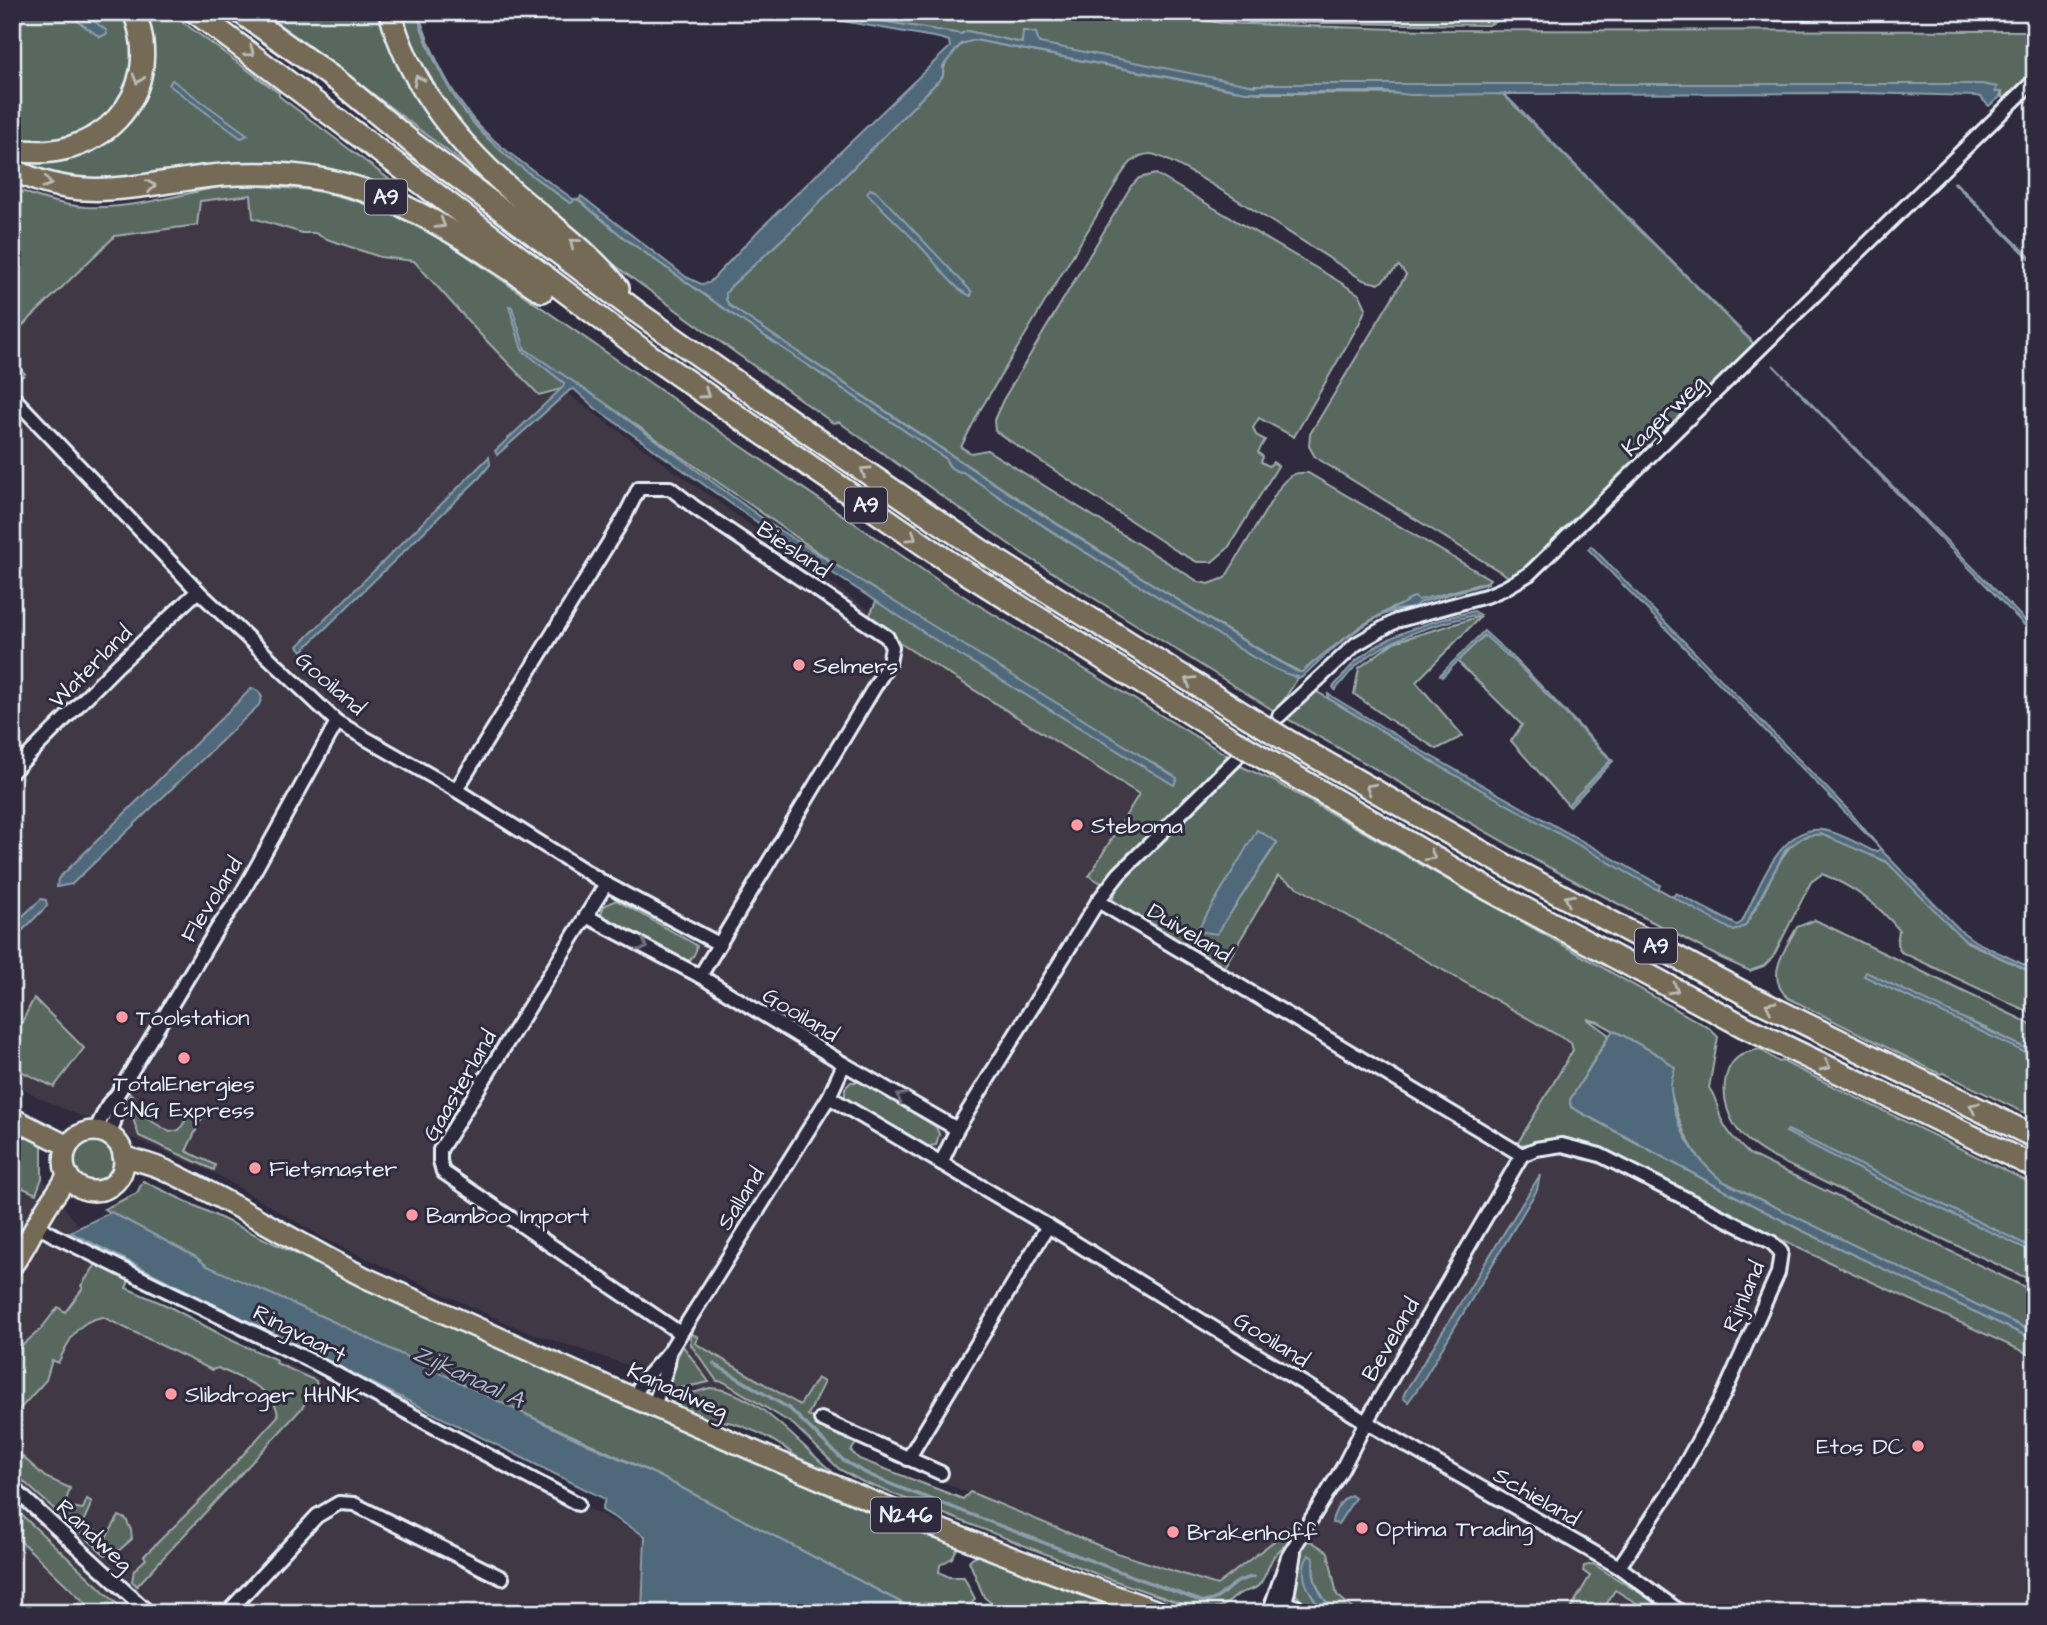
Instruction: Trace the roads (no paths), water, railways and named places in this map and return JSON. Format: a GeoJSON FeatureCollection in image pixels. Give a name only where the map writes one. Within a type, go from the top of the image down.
{"type":"FeatureCollection","features":[{"type":"Feature","properties":{"kind":"highway"},"geometry":{"type":"LineString","coordinates":[[12,149],[40,153],[62,151],[82,145],[117,119],[134,94],[141,69],[142,43],[134,12]]}},
{"type":"Feature","properties":{"kind":"highway","name":"A9"},"geometry":{"type":"LineString","coordinates":[[195,12],[649,355],[949,562],[1228,737],[1488,889],[1743,1026],[2035,1167]]}},
{"type":"Feature","properties":{"kind":"highway","name":"A9"},"geometry":{"type":"LineString","coordinates":[[240,12],[339,82],[415,145],[636,312],[810,435],[982,551],[1286,740],[1503,864],[1755,999],[2035,1137]]}},
{"type":"Feature","properties":{"kind":"highway","name":"A9"},"geometry":{"type":"LineString","coordinates":[[390,12],[406,57],[448,126],[472,154],[511,190],[599,264],[636,312]]}},
{"type":"Feature","properties":{"kind":"highway","name":"A9"},"geometry":{"type":"LineString","coordinates":[[12,169],[52,185],[83,190],[134,188],[229,174],[306,176],[363,188],[419,211],[564,305],[592,328],[649,355]]}},
{"type":"Feature","properties":{"kind":"main road"},"geometry":{"type":"LineString","coordinates":[[12,1118],[68,1146]]}},
{"type":"Feature","properties":{"kind":"main road"},"geometry":{"type":"LineString","coordinates":[[12,1266],[38,1226],[44,1210],[64,1182],[68,1146],[80,1135],[102,1133],[119,1144],[124,1164],[119,1178]]}},
{"type":"Feature","properties":{"kind":"main road","name":"Kanaalweg"},"geometry":{"type":"LineString","coordinates":[[124,1156],[163,1169],[288,1233],[323,1256],[366,1278],[834,1487],[1076,1583],[1164,1613]]}},
{"type":"Feature","properties":{"kind":"main road"},"geometry":{"type":"LineString","coordinates":[[67,1174],[84,1190]]}},
{"type":"Feature","properties":{"kind":"main road","name":"Kanaalweg"},"geometry":{"type":"LineString","coordinates":[[119,1178],[148,1174],[186,1181]]}},
{"type":"Feature","properties":{"kind":"main road","name":"N246"},"geometry":{"type":"LineString","coordinates":[[84,1190],[107,1189],[119,1178]]}},
{"type":"Feature","properties":{"kind":"main road"},"geometry":{"type":"LineString","coordinates":[[38,1226],[70,1197],[84,1190]]}},
{"type":"Feature","properties":{"kind":"street"},"geometry":{"type":"LineString","coordinates":[[1752,12],[1810,12]]}},
{"type":"Feature","properties":{"kind":"street","name":"Kagerweg"},"geometry":{"type":"LineString","coordinates":[[1279,716],[1356,644],[1386,627],[1429,610],[1489,595],[1529,574],[2035,80]]}},
{"type":"Feature","properties":{"kind":"street","name":"Gooiland"},"geometry":{"type":"LineString","coordinates":[[12,396],[198,592],[338,722],[456,790],[606,884],[719,944]]}},
{"type":"Feature","properties":{"kind":"street","name":"Biesland"},"geometry":{"type":"LineString","coordinates":[[456,790],[624,517],[639,488],[670,488],[887,637],[892,647],[889,663],[700,976]]}},
{"type":"Feature","properties":{"kind":"street","name":"Waterland"},"geometry":{"type":"LineString","coordinates":[[12,772],[117,666],[198,592]]}},
{"type":"Feature","properties":{"kind":"street","name":"Flevoland"},"geometry":{"type":"LineString","coordinates":[[102,1133],[117,1112],[117,1095],[167,1010],[241,895],[338,722]]}},
{"type":"Feature","properties":{"kind":"street"},"geometry":{"type":"LineString","coordinates":[[941,1163],[957,1129],[1098,901],[1119,874],[1236,760]]}},
{"type":"Feature","properties":{"kind":"street","name":"Gaasterland"},"geometry":{"type":"LineString","coordinates":[[606,884],[440,1150],[440,1161],[443,1172],[680,1333]]}},
{"type":"Feature","properties":{"kind":"street","name":"Duiveland"},"geometry":{"type":"LineString","coordinates":[[1098,901],[1522,1155]]}},
{"type":"Feature","properties":{"kind":"street","name":"Gooiland"},"geometry":{"type":"LineString","coordinates":[[586,916],[700,976],[957,1129]]}},
{"type":"Feature","properties":{"kind":"street","name":"Salland"},"geometry":{"type":"LineString","coordinates":[[634,1397],[642,1382],[669,1352],[829,1097],[844,1064]]}},
{"type":"Feature","properties":{"kind":"street","name":"Gooiland"},"geometry":{"type":"LineString","coordinates":[[829,1097],[1048,1226],[1366,1422]]}},
{"type":"Feature","properties":{"kind":"street","name":"Rijnland"},"geometry":{"type":"LineString","coordinates":[[1522,1155],[1536,1149],[1562,1145],[1600,1154],[1771,1242],[1781,1252],[1778,1273],[1724,1394],[1672,1488],[1619,1567]]}},
{"type":"Feature","properties":{"kind":"street","name":"Beveland"},"geometry":{"type":"LineString","coordinates":[[1269,1613],[1282,1568],[1342,1469],[1366,1422],[1522,1155]]}},
{"type":"Feature","properties":{"kind":"street","name":"Ringvaart"},"geometry":{"type":"LineString","coordinates":[[38,1226],[55,1237],[319,1365],[578,1504]]}},
{"type":"Feature","properties":{"kind":"street"},"geometry":{"type":"LineString","coordinates":[[908,1459],[1048,1226]]}},
{"type":"Feature","properties":{"kind":"street","name":"Salland"},"geometry":{"type":"LineString","coordinates":[[654,1406],[668,1364],[669,1352]]}},
{"type":"Feature","properties":{"kind":"street"},"geometry":{"type":"LineString","coordinates":[[821,1419],[941,1473]]}},
{"type":"Feature","properties":{"kind":"street","name":"Schieland"},"geometry":{"type":"LineString","coordinates":[[1366,1422],[1619,1567],[1682,1613]]}},
{"type":"Feature","properties":{"kind":"street","name":"Randweg"},"geometry":{"type":"LineString","coordinates":[[12,1487],[149,1613]]}},
{"type":"Feature","properties":{"kind":"street"},"geometry":{"type":"LineString","coordinates":[[227,1613],[317,1516],[339,1503],[354,1504],[502,1578]]}},
{"type":"Feature","properties":{"kind":"street","name":"Beveland"},"geometry":{"type":"LineString","coordinates":[[1283,1608],[1295,1545]]}},
{"type":"Feature","properties":{"kind":"street"},"geometry":{"type":"LineString","coordinates":[[1283,1608],[1297,1607],[1302,1613]]}},
{"type":"Feature","properties":{"kind":"water"},"geometry":{"type":"Polygon","coordinates":[[[65,12],[81,12],[106,30],[107,34],[100,37],[65,12]]]}},
{"type":"Feature","properties":{"kind":"water"},"geometry":{"type":"Polygon","coordinates":[[[416,12],[443,72],[469,114],[500,146],[573,199],[573,202],[570,203],[510,158],[487,138],[467,115],[441,73],[416,12]]]}},
{"type":"Feature","properties":{"kind":"water"},"geometry":{"type":"Polygon","coordinates":[[[791,12],[825,12],[961,34],[967,31],[1022,43],[1023,31],[1036,33],[1039,43],[1254,86],[1982,84],[1997,87],[1995,92],[2000,92],[2000,97],[1989,106],[1976,96],[1859,93],[1504,94],[1751,340],[1503,94],[1246,92],[975,40],[961,44],[943,66],[943,76],[792,230],[731,286],[726,293],[726,300],[730,306],[1035,510],[1237,637],[1298,672],[1302,672],[1361,627],[1414,597],[1419,600],[1489,583],[1419,603],[1411,609],[1383,615],[1352,634],[1301,678],[1289,675],[1248,654],[963,472],[954,470],[945,458],[716,303],[623,237],[579,200],[581,196],[686,277],[701,284],[709,283],[760,229],[950,47],[949,41],[939,38],[791,12]]]}},
{"type":"Feature","properties":{"kind":"water"},"geometry":{"type":"Polygon","coordinates":[[[172,80],[248,135],[241,138],[169,85],[172,80]]]}},
{"type":"Feature","properties":{"kind":"water"},"geometry":{"type":"Polygon","coordinates":[[[870,189],[877,192],[972,292],[971,296],[952,282],[867,193],[870,189]]]}},
{"type":"Feature","properties":{"kind":"water"},"geometry":{"type":"Polygon","coordinates":[[[509,306],[512,307],[525,349],[602,401],[773,526],[1177,778],[1174,785],[940,643],[791,546],[595,408],[574,389],[497,455],[495,451],[563,387],[564,383],[522,350],[509,306]]]}},
{"type":"Feature","properties":{"kind":"water"},"geometry":{"type":"Polygon","coordinates":[[[1773,365],[2013,608],[2035,631],[2035,636],[1773,365]]]}},
{"type":"Feature","properties":{"kind":"water"},"geometry":{"type":"Polygon","coordinates":[[[489,457],[490,465],[480,477],[302,651],[298,646],[489,457]]]}},
{"type":"Feature","properties":{"kind":"water"},"geometry":{"type":"Polygon","coordinates":[[[1591,546],[1849,811],[1879,847],[1588,549],[1591,546]]]}},
{"type":"Feature","properties":{"kind":"water"},"geometry":{"type":"Polygon","coordinates":[[[1474,611],[1479,614],[1430,627],[1384,646],[1357,665],[1335,690],[1333,687],[1355,662],[1381,643],[1427,624],[1474,611]]]}},
{"type":"Feature","properties":{"kind":"water"},"geometry":{"type":"Polygon","coordinates":[[[1484,631],[1519,663],[1613,761],[1570,807],[1568,805],[1611,760],[1518,665],[1484,635],[1442,677],[1440,675],[1484,631]]]}},
{"type":"Feature","properties":{"kind":"water"},"geometry":{"type":"Polygon","coordinates":[[[252,688],[262,697],[259,705],[72,884],[57,887],[58,879],[252,688]]]}},
{"type":"Feature","properties":{"kind":"water"},"geometry":{"type":"Polygon","coordinates":[[[1328,694],[1422,751],[1660,885],[1658,890],[1450,772],[1328,698],[1328,694]]]}},
{"type":"Feature","properties":{"kind":"water"},"geometry":{"type":"Polygon","coordinates":[[[1257,830],[1277,842],[1217,934],[1197,931],[1257,830]]]}},
{"type":"Feature","properties":{"kind":"water"},"geometry":{"type":"Polygon","coordinates":[[[1812,830],[1828,831],[1873,851],[1880,848],[1961,931],[1976,942],[2035,970],[2035,974],[1963,939],[1887,862],[1821,834],[1805,836],[1786,849],[1745,926],[1734,931],[1673,897],[1676,893],[1737,925],[1742,922],[1774,860],[1797,836],[1812,830]]]}},
{"type":"Feature","properties":{"kind":"water"},"geometry":{"type":"Polygon","coordinates":[[[41,899],[46,900],[47,906],[12,941],[12,926],[41,899]]]}},
{"type":"Feature","properties":{"kind":"water"},"geometry":{"type":"Polygon","coordinates":[[[1866,972],[2035,1053],[2035,1057],[1864,976],[1866,972]]]}},
{"type":"Feature","properties":{"kind":"water"},"geometry":{"type":"Polygon","coordinates":[[[1613,1030],[1662,1057],[1675,1068],[1671,1090],[1676,1117],[1695,1152],[1722,1181],[2035,1333],[2035,1340],[1803,1231],[1571,1107],[1570,1100],[1613,1030]]]}},
{"type":"Feature","properties":{"kind":"water"},"geometry":{"type":"Polygon","coordinates":[[[1788,1130],[2035,1249],[2035,1253],[1882,1181],[1786,1132],[1788,1130]]]}},
{"type":"Feature","properties":{"kind":"water"},"geometry":{"type":"Polygon","coordinates":[[[1540,1175],[1537,1190],[1408,1402],[1403,1398],[1405,1392],[1540,1175]]]}},
{"type":"Feature","properties":{"kind":"water"},"geometry":{"type":"Polygon","coordinates":[[[111,1212],[196,1257],[207,1266],[330,1320],[657,1475],[921,1613],[642,1613],[645,1536],[602,1510],[605,1499],[70,1232],[111,1212]]]}},
{"type":"Feature","properties":{"kind":"water"},"geometry":{"type":"Polygon","coordinates":[[[1351,1495],[1355,1498],[1338,1524],[1332,1523],[1338,1507],[1351,1495]]]}},
{"type":"Feature","properties":{"kind":"water"},"geometry":{"type":"Polygon","coordinates":[[[1309,1555],[1314,1559],[1318,1588],[1334,1613],[1324,1613],[1307,1586],[1304,1570],[1309,1555]]]}},
{"type":"Feature","properties":{"kind":"waterway"},"geometry":{"type":"LineString","coordinates":[[1955,183],[2035,263]]}},
{"type":"Feature","properties":{"kind":"waterway"},"geometry":{"type":"LineString","coordinates":[[714,1364],[790,1409],[843,1460],[901,1488],[1204,1602],[1216,1598],[1237,1582],[1253,1577]]}},
{"type":"Feature","properties":{"kind":"place","name":"Selmers"},"geometry":{"type":"Point","coordinates":[799,665]}},
{"type":"Feature","properties":{"kind":"place","name":"Steboma"},"geometry":{"type":"Point","coordinates":[1077,825]}},
{"type":"Feature","properties":{"kind":"place","name":"Toolstation"},"geometry":{"type":"Point","coordinates":[122,1017]}},
{"type":"Feature","properties":{"kind":"place","name":"TotalEnergies CNG Express"},"geometry":{"type":"Point","coordinates":[184,1058]}},
{"type":"Feature","properties":{"kind":"place","name":"Fietsmaster"},"geometry":{"type":"Point","coordinates":[255,1168]}},
{"type":"Feature","properties":{"kind":"place","name":"Bamboo Import"},"geometry":{"type":"Point","coordinates":[412,1215]}},
{"type":"Feature","properties":{"kind":"place","name":"Slibdroger HHNK"},"geometry":{"type":"Point","coordinates":[171,1394]}},
{"type":"Feature","properties":{"kind":"place","name":"Etos DC"},"geometry":{"type":"Point","coordinates":[1918,1446]}},
{"type":"Feature","properties":{"kind":"place","name":"Optima Trading"},"geometry":{"type":"Point","coordinates":[1362,1528]}},
{"type":"Feature","properties":{"kind":"place","name":"Brakenhoff"},"geometry":{"type":"Point","coordinates":[1173,1532]}},
{"type":"Feature","properties":{"kind":"water label","name":"Zijkanaal A"},"geometry":{"type":"Point","coordinates":[469,1376]}}]}
